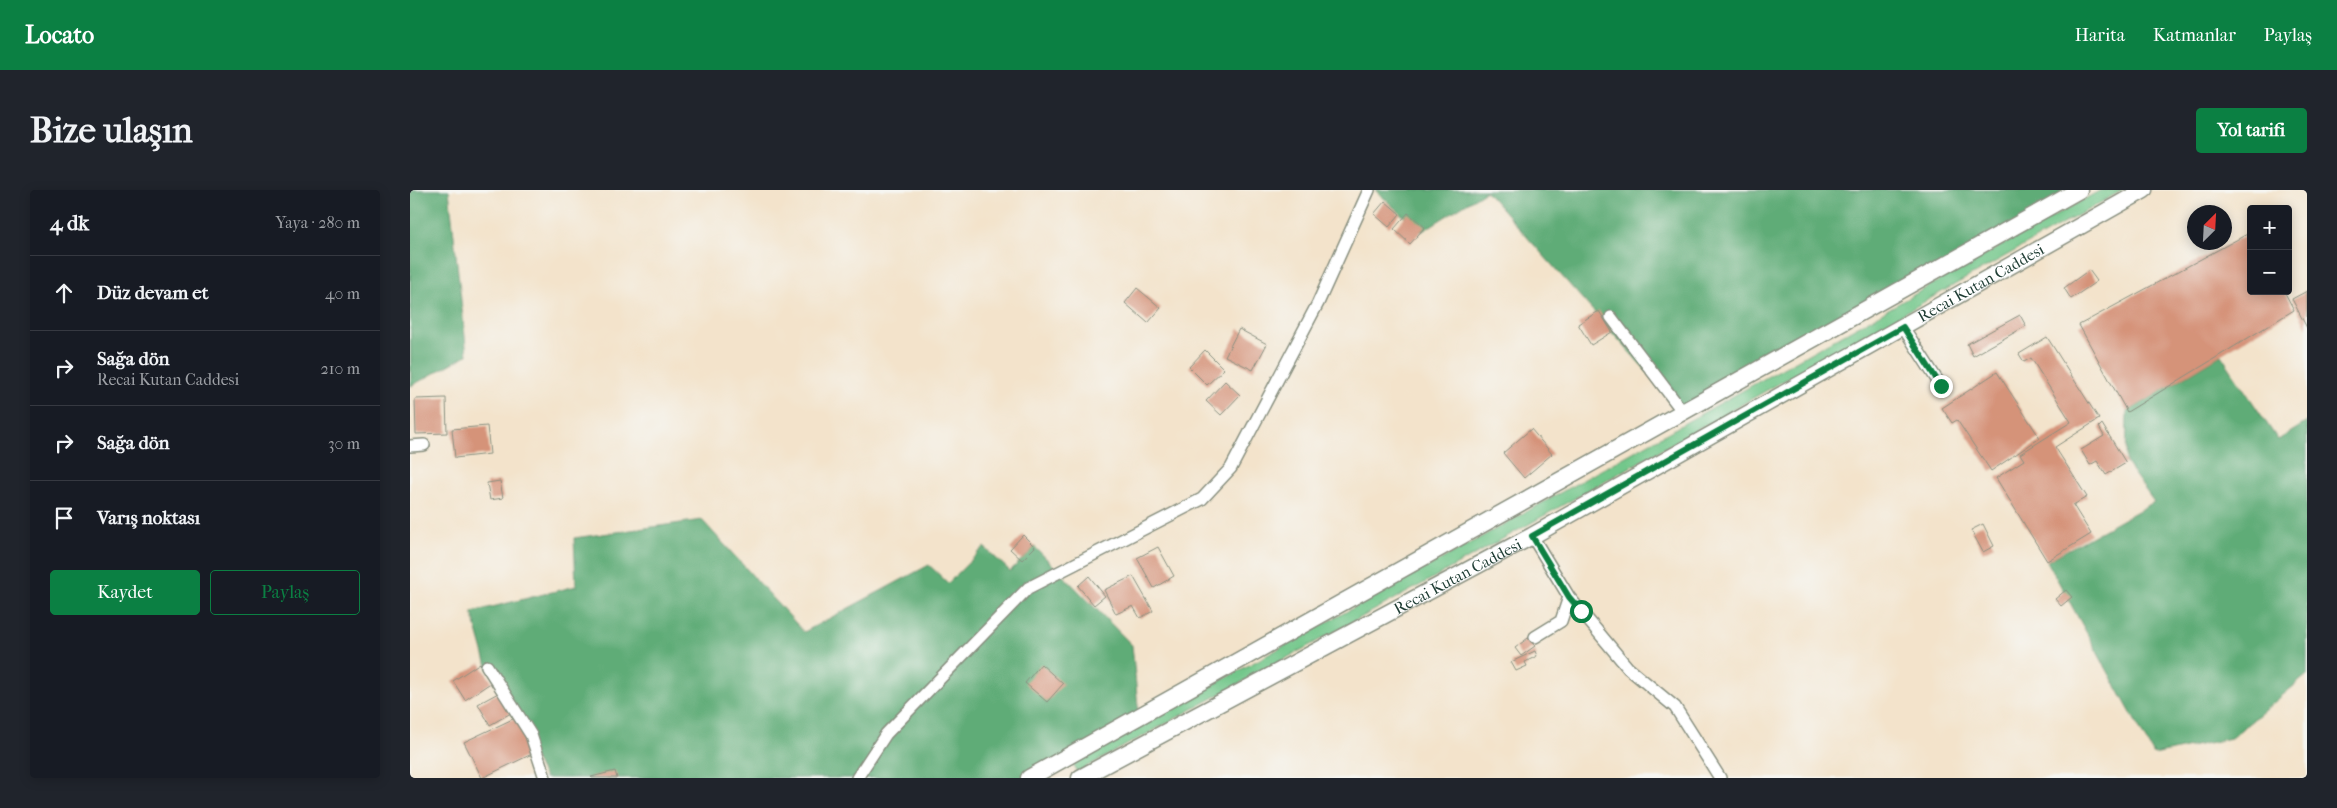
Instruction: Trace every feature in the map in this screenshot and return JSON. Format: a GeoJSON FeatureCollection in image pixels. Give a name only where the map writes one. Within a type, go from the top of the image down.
{"type":"FeatureCollection","features":[{"type":"Feature","properties":{"kind":"main road","name":"Recai Kutan Caddesi"},"geometry":{"type":"LineString","coordinates":[[1029,778],[2079,190]]}},
{"type":"Feature","properties":{"kind":"main road","name":"Recai Kutan Caddesi"},"geometry":{"type":"LineString","coordinates":[[1080,778],[1532,536],[2144,190]]}},
{"type":"Feature","properties":{"kind":"street"},"geometry":{"type":"LineString","coordinates":[[857,778],[886,734],[1028,588],[1202,498],[1231,468],[1318,303],[1369,190]]}},
{"type":"Feature","properties":{"kind":"street"},"geometry":{"type":"LineString","coordinates":[[1611,317],[1683,412]]}},
{"type":"Feature","properties":{"kind":"street"},"geometry":{"type":"LineString","coordinates":[[1903,327],[1941,386]]}},
{"type":"Feature","properties":{"kind":"street"},"geometry":{"type":"LineString","coordinates":[[410,446],[424,446]]}},
{"type":"Feature","properties":{"kind":"street"},"geometry":{"type":"LineString","coordinates":[[1532,536],[1569,597],[1628,668],[1675,707],[1720,778]]}},
{"type":"Feature","properties":{"kind":"street"},"geometry":{"type":"LineString","coordinates":[[1536,637],[1561,622],[1569,597]]}},
{"type":"Feature","properties":{"kind":"street"},"geometry":{"type":"LineString","coordinates":[[487,666],[531,734],[545,778]]}},
{"type":"Feature","properties":{"kind":"green space"},"geometry":{"type":"Polygon","coordinates":[[[410,190],[449,190],[467,355],[411,386],[410,190]]]}},
{"type":"Feature","properties":{"kind":"green space"},"geometry":{"type":"Polygon","coordinates":[[[1375,190],[2080,190],[1683,412],[1486,191],[1421,232],[1375,190]]]}},
{"type":"Feature","properties":{"kind":"green space"},"geometry":{"type":"Polygon","coordinates":[[[2101,190],[2123,190],[1426,582],[1077,772],[1072,762],[1417,573],[2101,190]]]}},
{"type":"Feature","properties":{"kind":"green space"},"geometry":{"type":"Polygon","coordinates":[[[2221,355],[2278,440],[2307,422],[2307,675],[2231,738],[2154,755],[2047,561],[2154,502],[2126,463],[2127,412],[2221,355]]]}},
{"type":"Feature","properties":{"kind":"green space"},"geometry":{"type":"Polygon","coordinates":[[[702,520],[804,632],[929,565],[948,583],[984,547],[1010,571],[1035,547],[1132,645],[1139,716],[1031,778],[545,778],[487,666],[472,612],[576,586],[574,538],[702,520]]]}},
{"type":"Feature","properties":{"kind":"building"},"geometry":{"type":"Polygon","coordinates":[[[1385,201],[1400,214],[1389,227],[1374,214],[1385,201]]]}},
{"type":"Feature","properties":{"kind":"building"},"geometry":{"type":"Polygon","coordinates":[[[1408,213],[1425,227],[1410,244],[1394,229],[1408,213]]]}},
{"type":"Feature","properties":{"kind":"building"},"geometry":{"type":"Polygon","coordinates":[[[2247,234],[2247,295],[2286,295],[2294,310],[2127,412],[2079,325],[2218,250],[2232,250],[2232,242],[2247,234]]]}},
{"type":"Feature","properties":{"kind":"building"},"geometry":{"type":"Polygon","coordinates":[[[2089,270],[2097,281],[2071,299],[2064,288],[2089,270]]]}},
{"type":"Feature","properties":{"kind":"building"},"geometry":{"type":"Polygon","coordinates":[[[1137,288],[1161,308],[1148,323],[1125,303],[1137,288]]]}},
{"type":"Feature","properties":{"kind":"building"},"geometry":{"type":"Polygon","coordinates":[[[2307,291],[2307,328],[2292,299],[2307,291]]]}},
{"type":"Feature","properties":{"kind":"building"},"geometry":{"type":"Polygon","coordinates":[[[1599,311],[1612,332],[1591,345],[1578,324],[1599,311]]]}},
{"type":"Feature","properties":{"kind":"building"},"geometry":{"type":"Polygon","coordinates":[[[2020,315],[2026,326],[1973,356],[1967,344],[2020,315]]]}},
{"type":"Feature","properties":{"kind":"building"},"geometry":{"type":"Polygon","coordinates":[[[1239,329],[1267,344],[1253,370],[1225,356],[1239,329]]]}},
{"type":"Feature","properties":{"kind":"building"},"geometry":{"type":"Polygon","coordinates":[[[2047,337],[2099,419],[2055,447],[2087,497],[2073,505],[2091,534],[2047,561],[1996,478],[2024,460],[2020,454],[2071,422],[2031,358],[2024,362],[2019,354],[2047,337]]]}},
{"type":"Feature","properties":{"kind":"building"},"geometry":{"type":"Polygon","coordinates":[[[1205,350],[1224,369],[1207,385],[1189,367],[1205,350]]]}},
{"type":"Feature","properties":{"kind":"building"},"geometry":{"type":"Polygon","coordinates":[[[1997,372],[2040,438],[1991,471],[1957,420],[1952,423],[1942,408],[1997,372]]]}},
{"type":"Feature","properties":{"kind":"building"},"geometry":{"type":"Polygon","coordinates":[[[1225,381],[1240,395],[1221,415],[1206,401],[1225,381]]]}},
{"type":"Feature","properties":{"kind":"building"},"geometry":{"type":"Polygon","coordinates":[[[446,398],[447,433],[416,434],[415,399],[446,398]]]}},
{"type":"Feature","properties":{"kind":"building"},"geometry":{"type":"Polygon","coordinates":[[[2102,424],[2126,463],[2106,475],[2097,461],[2090,465],[2081,450],[2104,436],[2099,427],[2102,424]]]}},
{"type":"Feature","properties":{"kind":"building"},"geometry":{"type":"Polygon","coordinates":[[[487,426],[490,454],[455,458],[452,429],[487,426]]]}},
{"type":"Feature","properties":{"kind":"building"},"geometry":{"type":"Polygon","coordinates":[[[1531,429],[1552,454],[1524,478],[1503,453],[1531,429]]]}},
{"type":"Feature","properties":{"kind":"building"},"geometry":{"type":"Polygon","coordinates":[[[500,481],[503,498],[490,500],[487,483],[500,481]]]}},
{"type":"Feature","properties":{"kind":"building"},"geometry":{"type":"Polygon","coordinates":[[[1983,524],[1994,546],[1983,552],[1971,530],[1983,524]]]}},
{"type":"Feature","properties":{"kind":"building"},"geometry":{"type":"Polygon","coordinates":[[[1023,535],[1035,547],[1022,560],[1010,549],[1023,535]]]}},
{"type":"Feature","properties":{"kind":"building"},"geometry":{"type":"Polygon","coordinates":[[[1158,547],[1174,576],[1154,588],[1137,558],[1158,547]]]}},
{"type":"Feature","properties":{"kind":"building"},"geometry":{"type":"Polygon","coordinates":[[[1089,576],[1105,596],[1094,605],[1078,586],[1089,576]]]}},
{"type":"Feature","properties":{"kind":"building"},"geometry":{"type":"Polygon","coordinates":[[[1133,576],[1153,611],[1140,618],[1133,606],[1116,614],[1104,590],[1133,576]]]}},
{"type":"Feature","properties":{"kind":"building"},"geometry":{"type":"Polygon","coordinates":[[[2066,590],[2072,597],[2061,606],[2055,599],[2066,590]]]}},
{"type":"Feature","properties":{"kind":"building"},"geometry":{"type":"Polygon","coordinates":[[[1528,638],[1535,646],[1521,656],[1515,648],[1528,638]]]}},
{"type":"Feature","properties":{"kind":"building"},"geometry":{"type":"Polygon","coordinates":[[[1535,651],[1537,656],[1525,662],[1527,666],[1516,671],[1511,662],[1535,651]]]}},
{"type":"Feature","properties":{"kind":"building"},"geometry":{"type":"Polygon","coordinates":[[[480,663],[492,682],[465,700],[453,681],[480,663]]]}},
{"type":"Feature","properties":{"kind":"building"},"geometry":{"type":"Polygon","coordinates":[[[1041,664],[1063,684],[1047,702],[1025,683],[1041,664]]]}},
{"type":"Feature","properties":{"kind":"building"},"geometry":{"type":"Polygon","coordinates":[[[500,692],[511,713],[490,725],[478,704],[500,692]]]}},
{"type":"Feature","properties":{"kind":"building"},"geometry":{"type":"Polygon","coordinates":[[[517,717],[534,753],[482,778],[464,742],[517,717]]]}},
{"type":"Feature","properties":{"kind":"building"},"geometry":{"type":"Polygon","coordinates":[[[615,771],[617,778],[591,777],[615,771]]]}},
{"type":"Feature","properties":{"kind":"route"},"geometry":{"type":"LineString","coordinates":[[1581,611],[1569,597],[1532,536],[1903,327],[1941,386]]}}]}
